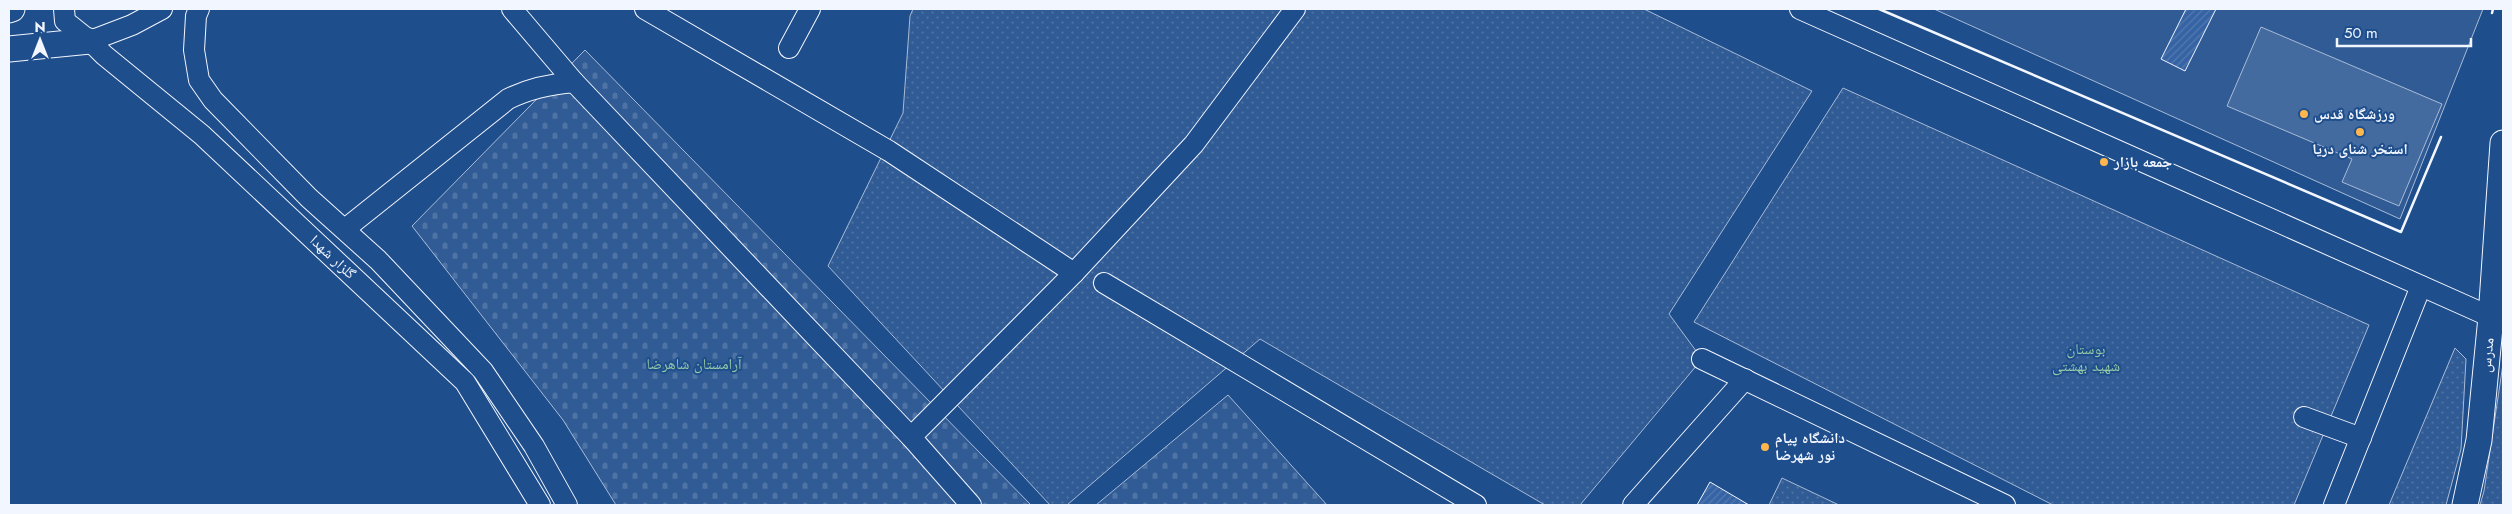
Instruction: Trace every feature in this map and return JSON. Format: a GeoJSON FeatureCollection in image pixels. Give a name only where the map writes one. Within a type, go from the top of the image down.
{"type":"FeatureCollection","features":[{"type":"Feature","properties":{"kind":"main road"},"geometry":{"type":"LineString","coordinates":[[9,49],[90,41]]}},
{"type":"Feature","properties":{"kind":"main road","name":"مدرس"},"geometry":{"type":"LineString","coordinates":[[2465,505],[2479,440],[2491,317],[2503,143]]}},
{"type":"Feature","properties":{"kind":"street","name":"گلزار شهدا"},"geometry":{"type":"LineString","coordinates":[[64,9],[65,21],[90,41],[104,56],[202,135],[465,382],[540,505]]}},
{"type":"Feature","properties":{"kind":"street"},"geometry":{"type":"LineString","coordinates":[[90,41],[132,25],[162,9]]}},
{"type":"Feature","properties":{"kind":"street","name":"گلزار شهدا"},"geometry":{"type":"LineString","coordinates":[[199,9],[196,16],[194,50],[199,80],[213,100],[309,198],[346,229],[378,260],[483,371],[534,446],[567,505]]}},
{"type":"Feature","properties":{"kind":"street"},"geometry":{"type":"LineString","coordinates":[[512,9],[574,82],[911,438],[971,505]]}},
{"type":"Feature","properties":{"kind":"street"},"geometry":{"type":"LineString","coordinates":[[645,9],[889,151],[1074,273]]}},
{"type":"Feature","properties":{"kind":"street"},"geometry":{"type":"LineString","coordinates":[[789,48],[810,9]]}},
{"type":"Feature","properties":{"kind":"street"},"geometry":{"type":"LineString","coordinates":[[911,438],[1074,273],[1194,144],[1295,9]]}},
{"type":"Feature","properties":{"kind":"street"},"geometry":{"type":"LineString","coordinates":[[1800,9],[2491,317]]}},
{"type":"Feature","properties":{"kind":"street"},"geometry":{"type":"LineString","coordinates":[[346,229],[508,99],[529,90],[574,82]]}},
{"type":"Feature","properties":{"kind":"street"},"geometry":{"type":"LineString","coordinates":[[1104,283],[1476,505]]}},
{"type":"Feature","properties":{"kind":"street"},"geometry":{"type":"LineString","coordinates":[[2334,505],[2422,286]]}},
{"type":"Feature","properties":{"kind":"street"},"geometry":{"type":"LineString","coordinates":[[1702,359],[2005,505]]}},
{"type":"Feature","properties":{"kind":"street"},"geometry":{"type":"LineString","coordinates":[[1633,505],[1745,379]]}},
{"type":"Feature","properties":{"kind":"street"},"geometry":{"type":"LineString","coordinates":[[2304,417],[2361,438]]}},
{"type":"Feature","properties":{"kind":"green space"},"geometry":{"type":"Polygon","coordinates":[[[913,9],[1644,9],[1812,91],[1669,314],[1702,359],[1580,505],[1545,505],[1260,339],[1067,505],[1050,505],[828,266],[903,113],[910,16],[913,9]]]}},
{"type":"Feature","properties":{"kind":"green space","name":"آرامستان شاهرضا"},"geometry":{"type":"Polygon","coordinates":[[[585,50],[1031,505],[616,505],[563,420],[412,226],[585,50]]]}},
{"type":"Feature","properties":{"kind":"green space","name":"بوستان شهید بهشتی"},"geometry":{"type":"Polygon","coordinates":[[[1843,88],[2369,325],[2294,505],[2053,505],[1694,322],[1843,88]]]}},
{"type":"Feature","properties":{"kind":"green space"},"geometry":{"type":"Polygon","coordinates":[[[2455,348],[2466,359],[2461,449],[2446,505],[2389,505],[2455,348]]]}},
{"type":"Feature","properties":{"kind":"green space"},"geometry":{"type":"Polygon","coordinates":[[[2503,364],[2503,505],[2480,505],[2484,491],[2503,364]]]}},
{"type":"Feature","properties":{"kind":"green space"},"geometry":{"type":"Polygon","coordinates":[[[1228,395],[1327,505],[1096,505],[1228,395]]]}},
{"type":"Feature","properties":{"kind":"green space"},"geometry":{"type":"Polygon","coordinates":[[[1782,478],[1839,505],[1769,505],[1782,478]]]}},
{"type":"Feature","properties":{"kind":"shaded area","name":"ورزشگاه قدس"},"geometry":{"type":"Polygon","coordinates":[[[1934,9],[2483,9],[2400,219],[1934,9]]]}},
{"type":"Feature","properties":{"kind":"shaded area","name":"استخر شنای دریا"},"geometry":{"type":"Polygon","coordinates":[[[2261,27],[2442,104],[2399,206],[2342,182],[2352,159],[2227,106],[2261,27]]]}},
{"type":"Feature","properties":{"kind":"building"},"geometry":{"type":"Polygon","coordinates":[[[2186,9],[2216,9],[2185,71],[2161,59],[2186,9]]]}},
{"type":"Feature","properties":{"kind":"building"},"geometry":{"type":"Polygon","coordinates":[[[1710,482],[1749,505],[1697,505],[1710,482]]]}},
{"type":"Feature","properties":{"kind":"wall"},"geometry":{"type":"LineString","coordinates":[[1879,9],[2401,232],[2441,137]]}},
{"type":"Feature","properties":{"kind":"wall"},"geometry":{"type":"LineString","coordinates":[[2492,13],[2493,9]]}},
{"type":"Feature","properties":{"kind":"place","name":"ورزشگاه قدس"},"geometry":{"type":"Point","coordinates":[2304,114]}},
{"type":"Feature","properties":{"kind":"place","name":"استخر شنای دریا"},"geometry":{"type":"Point","coordinates":[2360,132]}},
{"type":"Feature","properties":{"kind":"place","name":"جمعه بازار"},"geometry":{"type":"Point","coordinates":[2104,162]}},
{"type":"Feature","properties":{"kind":"place","name":"دانشگاه پیام نور شهرضا"},"geometry":{"type":"Point","coordinates":[1765,447]}}]}
